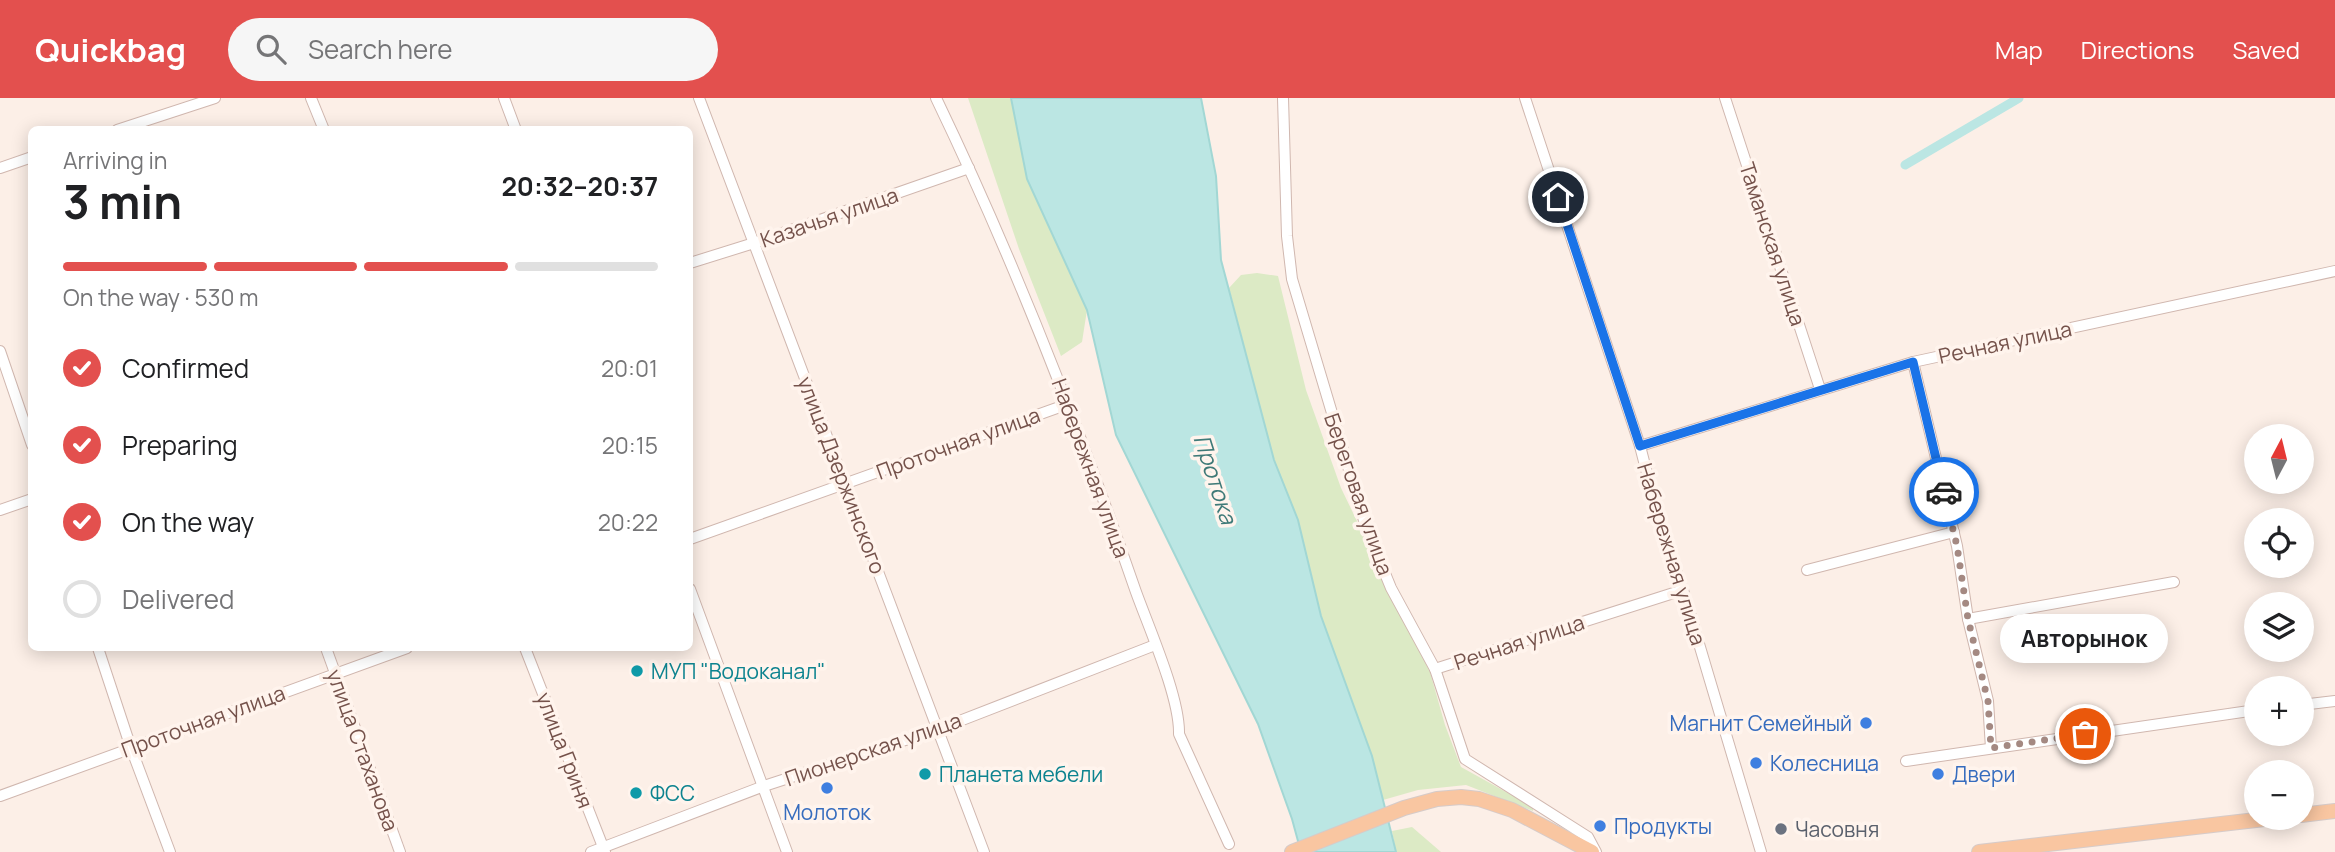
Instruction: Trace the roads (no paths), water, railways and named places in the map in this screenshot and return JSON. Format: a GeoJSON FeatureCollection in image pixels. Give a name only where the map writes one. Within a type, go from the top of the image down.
{"type":"FeatureCollection","features":[{"type":"Feature","properties":{"kind":"main road"},"geometry":{"type":"LineString","coordinates":[[1292,852],[1404,808],[1437,799],[1461,797],[1479,799],[1512,810],[1594,852]]}},
{"type":"Feature","properties":{"kind":"main road"},"geometry":{"type":"LineString","coordinates":[[2314,813],[2335,811]]}},
{"type":"Feature","properties":{"kind":"main road"},"geometry":{"type":"LineString","coordinates":[[1979,852],[2244,821]]}},
{"type":"Feature","properties":{"kind":"street"},"geometry":{"type":"LineString","coordinates":[[131,126],[215,98]]}},
{"type":"Feature","properties":{"kind":"street"},"geometry":{"type":"LineString","coordinates":[[312,98],[322,126]]}},
{"type":"Feature","properties":{"kind":"street"},"geometry":{"type":"LineString","coordinates":[[504,98],[514,126]]}},
{"type":"Feature","properties":{"kind":"street","name":"улица Дзержинского"},"geometry":{"type":"LineString","coordinates":[[699,98],[984,852]]}},
{"type":"Feature","properties":{"kind":"street","name":"Набережная улица"},"geometry":{"type":"LineString","coordinates":[[936,98],[1017,274],[1096,474],[1180,722],[1179,734],[1229,844]]}},
{"type":"Feature","properties":{"kind":"street","name":"Береговая улица"},"geometry":{"type":"LineString","coordinates":[[1283,98],[1287,236],[1292,279],[1366,527],[1391,587],[1435,669],[1465,759],[1588,837],[1594,852]]}},
{"type":"Feature","properties":{"kind":"street","name":"Набережная улица"},"geometry":{"type":"LineString","coordinates":[[1525,98],[1640,446],[1662,531],[1684,590],[1761,852]]}},
{"type":"Feature","properties":{"kind":"street","name":"Таманская улица"},"geometry":{"type":"LineString","coordinates":[[1725,98],[1820,390]]}},
{"type":"Feature","properties":{"kind":"street"},"geometry":{"type":"LineString","coordinates":[[0,168],[28,159]]}},
{"type":"Feature","properties":{"kind":"street","name":"Казачья улица"},"geometry":{"type":"LineString","coordinates":[[693,262],[969,168]]}},
{"type":"Feature","properties":{"kind":"street","name":"Речная улица"},"geometry":{"type":"LineString","coordinates":[[1640,446],[1913,362],[2335,271]]}},
{"type":"Feature","properties":{"kind":"street"},"geometry":{"type":"LineString","coordinates":[[0,351],[28,434]]}},
{"type":"Feature","properties":{"kind":"street"},"geometry":{"type":"LineString","coordinates":[[1913,362],[1954,532],[1968,619],[1988,701],[1991,748]]}},
{"type":"Feature","properties":{"kind":"street","name":"Проточная улица"},"geometry":{"type":"LineString","coordinates":[[693,538],[1068,404]]}},
{"type":"Feature","properties":{"kind":"street"},"geometry":{"type":"LineString","coordinates":[[0,510],[28,500]]}},
{"type":"Feature","properties":{"kind":"street"},"geometry":{"type":"LineString","coordinates":[[1807,570],[1954,532]]}},
{"type":"Feature","properties":{"kind":"street"},"geometry":{"type":"LineString","coordinates":[[1968,619],[2175,582]]}},
{"type":"Feature","properties":{"kind":"street","name":"Речная улица"},"geometry":{"type":"LineString","coordinates":[[1435,669],[1684,590]]}},
{"type":"Feature","properties":{"kind":"street"},"geometry":{"type":"LineString","coordinates":[[693,597],[787,852]]}},
{"type":"Feature","properties":{"kind":"street","name":"Пионерская улица"},"geometry":{"type":"LineString","coordinates":[[591,852],[604,850],[764,786],[939,729],[1155,645]]}},
{"type":"Feature","properties":{"kind":"street"},"geometry":{"type":"LineString","coordinates":[[99,651],[131,748],[170,852]]}},
{"type":"Feature","properties":{"kind":"street","name":"улица Стаханова"},"geometry":{"type":"LineString","coordinates":[[327,651],[400,852]]}},
{"type":"Feature","properties":{"kind":"street","name":"Проточная улица"},"geometry":{"type":"LineString","coordinates":[[0,796],[398,651]]}},
{"type":"Feature","properties":{"kind":"street","name":"улица Гриня"},"geometry":{"type":"LineString","coordinates":[[526,651],[604,850]]}},
{"type":"Feature","properties":{"kind":"street"},"geometry":{"type":"LineString","coordinates":[[2314,703],[2335,701]]}},
{"type":"Feature","properties":{"kind":"street"},"geometry":{"type":"LineString","coordinates":[[1906,761],[2244,712]]}},
{"type":"Feature","properties":{"kind":"water","name":"Протока"},"geometry":{"type":"Polygon","coordinates":[[[1011,98],[1201,98],[1216,176],[1221,260],[1274,460],[1298,520],[1321,616],[1372,756],[1396,852],[1301,852],[1258,724],[1116,435],[1087,310],[1027,179],[1011,98]]]}},
{"type":"Feature","properties":{"kind":"waterway"},"geometry":{"type":"LineString","coordinates":[[1905,165],[2019,98]]}},
{"type":"Feature","properties":{"kind":"place","name":"МУП \"Водоканал\""},"geometry":{"type":"Point","coordinates":[637,671]}},
{"type":"Feature","properties":{"kind":"place","name":"Магнит Семейный"},"geometry":{"type":"Point","coordinates":[1866,723]}},
{"type":"Feature","properties":{"kind":"place","name":"Авторынок"},"geometry":{"type":"Point","coordinates":[2085,734]}},
{"type":"Feature","properties":{"kind":"place","name":"Колесница"},"geometry":{"type":"Point","coordinates":[1756,763]}},
{"type":"Feature","properties":{"kind":"place","name":"Планета мебели"},"geometry":{"type":"Point","coordinates":[925,774]}},
{"type":"Feature","properties":{"kind":"place","name":"Двери"},"geometry":{"type":"Point","coordinates":[1938,774]}},
{"type":"Feature","properties":{"kind":"place","name":"Молоток"},"geometry":{"type":"Point","coordinates":[827,788]}},
{"type":"Feature","properties":{"kind":"place","name":"ФСС"},"geometry":{"type":"Point","coordinates":[636,793]}},
{"type":"Feature","properties":{"kind":"place","name":"Продукты"},"geometry":{"type":"Point","coordinates":[1600,826]}},
{"type":"Feature","properties":{"kind":"place","name":"Часовня"},"geometry":{"type":"Point","coordinates":[1781,829]}}]}
